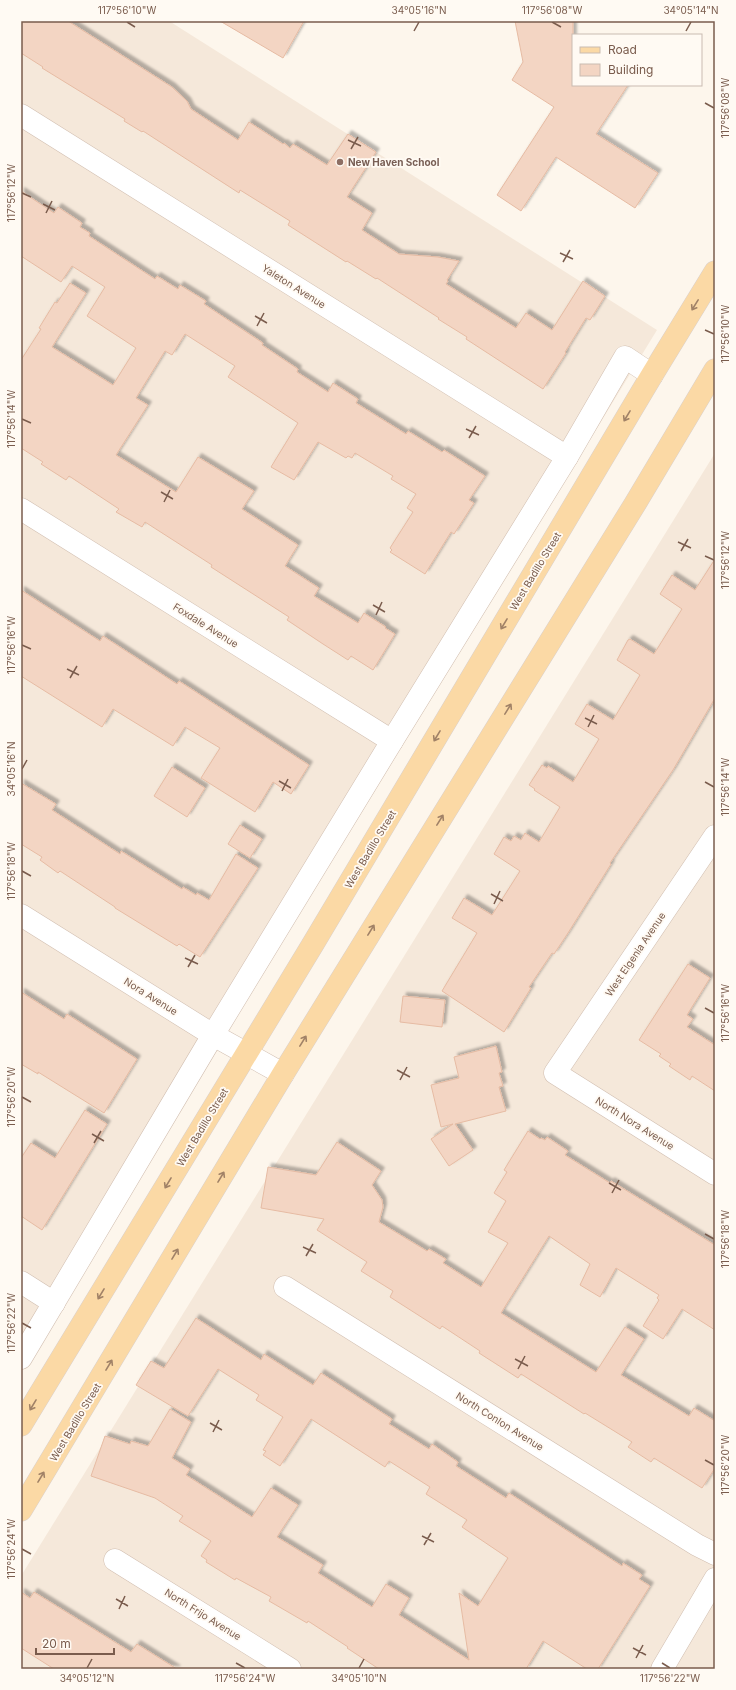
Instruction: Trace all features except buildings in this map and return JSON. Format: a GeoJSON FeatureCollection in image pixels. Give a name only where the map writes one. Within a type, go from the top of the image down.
{"type":"FeatureCollection","features":[{"type":"Feature","properties":{"kind":"main road","name":"West Badillo Street"},"geometry":{"type":"LineString","coordinates":[[21,1425],[246,1054],[715,272]]}},
{"type":"Feature","properties":{"kind":"main road","name":"West Badillo Street"},"geometry":{"type":"LineString","coordinates":[[21,1510],[283,1074],[635,504],[715,370]]}},
{"type":"Feature","properties":{"kind":"street","name":"Yaleton Avenue"},"geometry":{"type":"LineString","coordinates":[[21,115],[567,457]]}},
{"type":"Feature","properties":{"kind":"street"},"geometry":{"type":"LineString","coordinates":[[21,1358],[213,1036],[567,457],[625,357],[652,375]]}},
{"type":"Feature","properties":{"kind":"street","name":"Foxdale Avenue"},"geometry":{"type":"LineString","coordinates":[[21,509],[392,741]]}},
{"type":"Feature","properties":{"kind":"street","name":"West Elgenia Avenue"},"geometry":{"type":"LineString","coordinates":[[555,1073],[715,836]]}},
{"type":"Feature","properties":{"kind":"street","name":"Nora Avenue"},"geometry":{"type":"LineString","coordinates":[[21,915],[213,1036],[283,1074]]}},
{"type":"Feature","properties":{"kind":"street","name":"North Nora Avenue"},"geometry":{"type":"LineString","coordinates":[[555,1073],[715,1174]]}},
{"type":"Feature","properties":{"kind":"street"},"geometry":{"type":"LineString","coordinates":[[21,1282],[54,1303]]}},
{"type":"Feature","properties":{"kind":"street","name":"North Conlon Avenue"},"geometry":{"type":"LineString","coordinates":[[285,1287],[690,1541],[715,1554]]}},
{"type":"Feature","properties":{"kind":"street","name":"North Frijo Avenue"},"geometry":{"type":"LineString","coordinates":[[115,1560],[290,1669]]}},
{"type":"Feature","properties":{"kind":"street"},"geometry":{"type":"LineString","coordinates":[[662,1669],[715,1579]]}},
{"type":"Feature","properties":{"kind":"shaded area"},"geometry":{"type":"Polygon","coordinates":[[[21,21],[169,21],[657,330],[21,1369],[21,21]]]}},
{"type":"Feature","properties":{"kind":"shaded area"},"geometry":{"type":"Polygon","coordinates":[[[715,453],[715,1669],[21,1669],[21,1576],[715,453]]]}},
{"type":"Feature","properties":{"kind":"place","name":"New Haven School"},"geometry":{"type":"Point","coordinates":[340,162]}}]}
